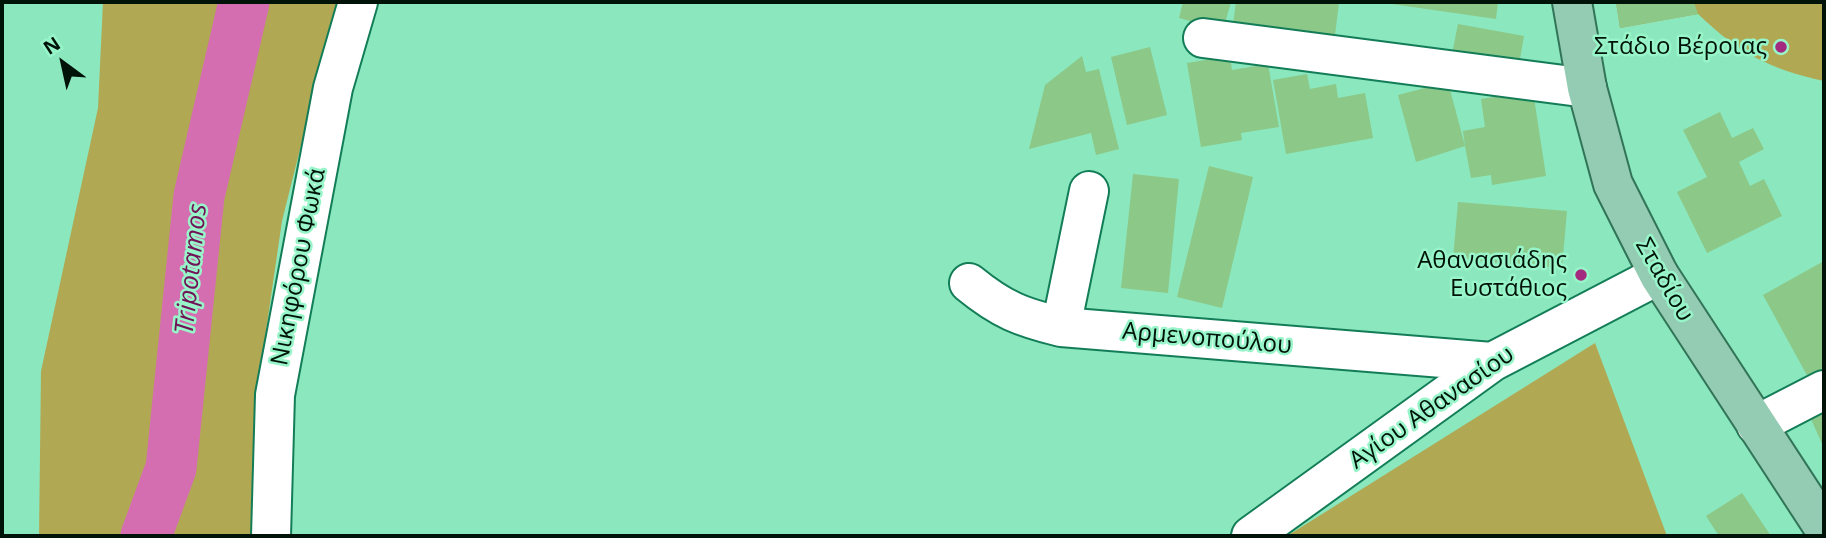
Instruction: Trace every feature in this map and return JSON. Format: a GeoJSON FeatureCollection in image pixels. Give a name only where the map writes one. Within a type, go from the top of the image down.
{"type":"FeatureCollection","features":[{"type":"Feature","properties":{"kind":"main road","name":"Σταδίου"},"geometry":{"type":"LineString","coordinates":[[1572,2],[1587,88],[1613,184],[1658,275],[1824,528]]}},
{"type":"Feature","properties":{"kind":"street","name":"Νικηφόρου Φωκά"},"geometry":{"type":"LineString","coordinates":[[271,536],[275,395],[333,89],[358,2]]}},
{"type":"Feature","properties":{"kind":"street"},"geometry":{"type":"LineString","coordinates":[[1203,38],[1587,88]]}},
{"type":"Feature","properties":{"kind":"street"},"geometry":{"type":"LineString","coordinates":[[1061,327],[1089,191]]}},
{"type":"Feature","properties":{"kind":"street","name":"Αγίου Αθανασίου"},"geometry":{"type":"LineString","coordinates":[[1251,536],[1492,362],[1658,275]]}},
{"type":"Feature","properties":{"kind":"street","name":"Αρμενοπούλου"},"geometry":{"type":"LineString","coordinates":[[969,283],[993,303],[1023,317],[1061,327],[1492,362]]}},
{"type":"Feature","properties":{"kind":"street"},"geometry":{"type":"LineString","coordinates":[[1756,425],[1824,390]]}},
{"type":"Feature","properties":{"kind":"shaded area"},"geometry":{"type":"Polygon","coordinates":[[[103,2],[337,2],[282,221],[254,413],[252,536],[39,536],[41,371],[98,108],[103,2]]]}},
{"type":"Feature","properties":{"kind":"shaded area","name":"Στάδιο Βέροιας"},"geometry":{"type":"Polygon","coordinates":[[[1616,2],[1824,2],[1824,81],[1787,71],[1756,58],[1727,39],[1698,14],[1620,28],[1616,2]]]}},
{"type":"Feature","properties":{"kind":"shaded area"},"geometry":{"type":"Polygon","coordinates":[[[1595,343],[1667,536],[1287,536],[1595,343]]]}},
{"type":"Feature","properties":{"kind":"building"},"geometry":{"type":"Polygon","coordinates":[[[1183,2],[1231,2],[1223,30],[1179,18],[1183,2]]]}},
{"type":"Feature","properties":{"kind":"building"},"geometry":{"type":"Polygon","coordinates":[[[1236,2],[1339,2],[1334,44],[1232,32],[1236,2]]]}},
{"type":"Feature","properties":{"kind":"building"},"geometry":{"type":"Polygon","coordinates":[[[1378,2],[1498,2],[1496,19],[1378,2]]]}},
{"type":"Feature","properties":{"kind":"building"},"geometry":{"type":"Polygon","coordinates":[[[1616,2],[1694,2],[1698,14],[1620,28],[1616,2]]]}},
{"type":"Feature","properties":{"kind":"building"},"geometry":{"type":"Polygon","coordinates":[[[1458,24],[1524,36],[1518,71],[1451,59],[1458,24]]]}},
{"type":"Feature","properties":{"kind":"building"},"geometry":{"type":"Polygon","coordinates":[[[1150,47],[1167,115],[1127,125],[1111,57],[1150,47]]]}},
{"type":"Feature","properties":{"kind":"building"},"geometry":{"type":"Polygon","coordinates":[[[1082,56],[1086,72],[1099,69],[1119,149],[1096,155],[1091,133],[1029,149],[1045,85],[1082,56]]]}},
{"type":"Feature","properties":{"kind":"building"},"geometry":{"type":"Polygon","coordinates":[[[1230,56],[1232,70],[1268,64],[1279,127],[1241,133],[1242,140],[1201,147],[1187,63],[1230,56]]]}},
{"type":"Feature","properties":{"kind":"building"},"geometry":{"type":"Polygon","coordinates":[[[1307,74],[1310,89],[1336,84],[1338,98],[1365,93],[1373,138],[1286,154],[1273,80],[1307,74]]]}},
{"type":"Feature","properties":{"kind":"building"},"geometry":{"type":"Polygon","coordinates":[[[1448,82],[1465,146],[1416,162],[1398,95],[1448,82]]]}},
{"type":"Feature","properties":{"kind":"building"},"geometry":{"type":"Polygon","coordinates":[[[1533,91],[1546,176],[1492,185],[1491,175],[1471,178],[1463,131],[1485,127],[1481,99],[1533,91]]]}},
{"type":"Feature","properties":{"kind":"building"},"geometry":{"type":"Polygon","coordinates":[[[1720,112],[1732,138],[1753,128],[1764,149],[1739,162],[1750,186],[1764,179],[1782,216],[1707,253],[1677,192],[1707,177],[1683,130],[1720,112]]]}},
{"type":"Feature","properties":{"kind":"building"},"geometry":{"type":"Polygon","coordinates":[[[1209,166],[1253,177],[1222,308],[1177,297],[1209,166]]]}},
{"type":"Feature","properties":{"kind":"building"},"geometry":{"type":"Polygon","coordinates":[[[1133,174],[1179,179],[1168,293],[1121,288],[1133,174]]]}},
{"type":"Feature","properties":{"kind":"building"},"geometry":{"type":"Polygon","coordinates":[[[1458,202],[1567,211],[1562,268],[1453,259],[1458,202]]]}},
{"type":"Feature","properties":{"kind":"building"},"geometry":{"type":"Polygon","coordinates":[[[1824,261],[1824,370],[1809,379],[1763,295],[1824,261]]]}},
{"type":"Feature","properties":{"kind":"building"},"geometry":{"type":"Polygon","coordinates":[[[1824,410],[1824,448],[1810,417],[1824,410]]]}},
{"type":"Feature","properties":{"kind":"building"},"geometry":{"type":"Polygon","coordinates":[[[1742,493],[1771,536],[1719,536],[1706,516],[1742,493]]]}},
{"type":"Feature","properties":{"kind":"waterway","name":"Tripotamos"},"geometry":{"type":"LineString","coordinates":[[146,536],[171,468],[199,196],[244,2]]}},
{"type":"Feature","properties":{"kind":"place","name":"Στάδιο Βέροιας"},"geometry":{"type":"Point","coordinates":[1781,47]}},
{"type":"Feature","properties":{"kind":"place","name":"Αθανασιάδης Ευστάθιος"},"geometry":{"type":"Point","coordinates":[1581,275]}}]}
